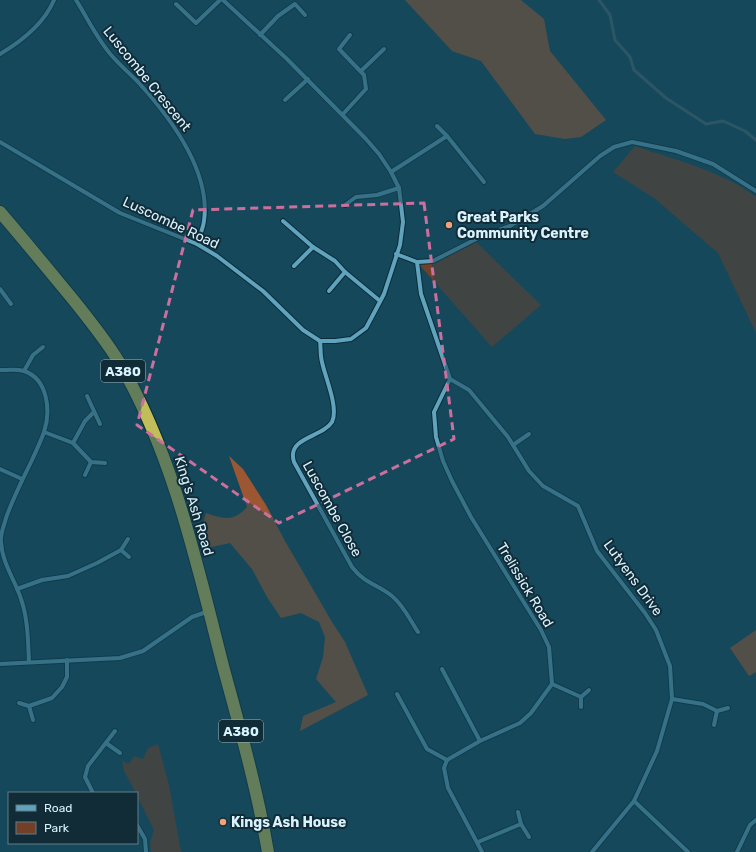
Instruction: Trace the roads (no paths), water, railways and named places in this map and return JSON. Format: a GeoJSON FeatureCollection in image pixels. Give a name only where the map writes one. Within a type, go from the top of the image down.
{"type":"FeatureCollection","features":[{"type":"Feature","properties":{"kind":"highway","name":"King's Ash Road"},"geometry":{"type":"LineString","coordinates":[[0,212],[94,326],[119,362],[143,409],[160,449],[178,501],[210,611],[242,733],[268,852]]}},
{"type":"Feature","properties":{"kind":"street"},"geometry":{"type":"LineString","coordinates":[[0,54],[17,44],[43,20],[54,0]]}},
{"type":"Feature","properties":{"kind":"street","name":"Luscombe Crescent"},"geometry":{"type":"LineString","coordinates":[[76,0],[92,28],[112,56],[138,82],[172,122],[183,140],[200,180],[204,198],[204,222],[197,244]]}},
{"type":"Feature","properties":{"kind":"street"},"geometry":{"type":"LineString","coordinates":[[176,4],[196,23],[222,0],[308,79],[342,114],[379,154],[391,172],[399,188],[403,222],[400,245],[380,301],[366,328],[352,339],[320,341]]}},
{"type":"Feature","properties":{"kind":"street"},"geometry":{"type":"LineString","coordinates":[[260,35],[278,16],[295,4],[305,15]]}},
{"type":"Feature","properties":{"kind":"street"},"geometry":{"type":"LineString","coordinates":[[342,114],[366,89],[364,75],[339,49],[350,36]]}},
{"type":"Feature","properties":{"kind":"street"},"geometry":{"type":"LineString","coordinates":[[360,71],[384,49]]}},
{"type":"Feature","properties":{"kind":"street"},"geometry":{"type":"LineString","coordinates":[[285,100],[308,79]]}},
{"type":"Feature","properties":{"kind":"street"},"geometry":{"type":"LineString","coordinates":[[437,126],[447,136],[484,182]]}},
{"type":"Feature","properties":{"kind":"street"},"geometry":{"type":"LineString","coordinates":[[391,172],[447,136]]}},
{"type":"Feature","properties":{"kind":"street","name":"Luscombe Road"},"geometry":{"type":"LineString","coordinates":[[0,142],[120,213],[197,244],[217,256],[263,291],[303,330],[320,341]]}},
{"type":"Feature","properties":{"kind":"street"},"geometry":{"type":"LineString","coordinates":[[396,254],[417,262],[433,261],[482,236],[510,226],[543,206],[600,156],[614,147],[632,142],[676,151],[714,164],[756,191]]}},
{"type":"Feature","properties":{"kind":"street"},"geometry":{"type":"LineString","coordinates":[[345,205],[356,197],[376,195],[399,188]]}},
{"type":"Feature","properties":{"kind":"street"},"geometry":{"type":"LineString","coordinates":[[283,221],[313,247],[335,261],[345,272],[380,301]]}},
{"type":"Feature","properties":{"kind":"street"},"geometry":{"type":"LineString","coordinates":[[294,266],[313,247]]}},
{"type":"Feature","properties":{"kind":"street"},"geometry":{"type":"LineString","coordinates":[[417,262],[421,294],[450,379]]}},
{"type":"Feature","properties":{"kind":"street"},"geometry":{"type":"LineString","coordinates":[[329,291],[345,272]]}},
{"type":"Feature","properties":{"kind":"street"},"geometry":{"type":"LineString","coordinates":[[0,289],[11,304]]}},
{"type":"Feature","properties":{"kind":"street","name":"Luscombe Close"},"geometry":{"type":"LineString","coordinates":[[320,341],[322,363],[333,404],[334,415],[332,422],[327,427],[298,444],[293,449],[292,456],[294,462],[358,576],[391,595],[400,603],[418,632]]}},
{"type":"Feature","properties":{"kind":"street"},"geometry":{"type":"LineString","coordinates":[[24,371],[33,355],[43,347]]}},
{"type":"Feature","properties":{"kind":"street"},"geometry":{"type":"LineString","coordinates":[[0,370],[24,371],[33,376],[40,383],[45,393],[47,413],[44,432],[10,507],[0,542],[5,562],[22,600],[27,624],[29,662]]}},
{"type":"Feature","properties":{"kind":"street","name":"Lutyens Drive"},"geometry":{"type":"LineString","coordinates":[[450,379],[469,390],[508,437],[530,471],[544,486],[578,506],[597,552],[645,613],[656,630],[670,666],[672,699],[658,751],[634,801],[592,852]]}},
{"type":"Feature","properties":{"kind":"street","name":"Trelissick Road"},"geometry":{"type":"LineString","coordinates":[[450,379],[434,412],[436,437],[443,460],[471,517],[549,647],[552,684]]}},
{"type":"Feature","properties":{"kind":"street"},"geometry":{"type":"LineString","coordinates":[[87,396],[100,424]]}},
{"type":"Feature","properties":{"kind":"street"},"geometry":{"type":"LineString","coordinates":[[73,443],[85,421],[94,412]]}},
{"type":"Feature","properties":{"kind":"street"},"geometry":{"type":"LineString","coordinates":[[44,432],[73,443],[91,462],[105,463]]}},
{"type":"Feature","properties":{"kind":"street"},"geometry":{"type":"LineString","coordinates":[[513,445],[528,434]]}},
{"type":"Feature","properties":{"kind":"street"},"geometry":{"type":"LineString","coordinates":[[85,475],[91,462]]}},
{"type":"Feature","properties":{"kind":"street"},"geometry":{"type":"LineString","coordinates":[[0,469],[22,479]]}},
{"type":"Feature","properties":{"kind":"street"},"geometry":{"type":"LineString","coordinates":[[17,589],[42,580],[68,576],[97,563],[121,550],[128,539]]}},
{"type":"Feature","properties":{"kind":"street"},"geometry":{"type":"LineString","coordinates":[[121,550],[130,557]]}},
{"type":"Feature","properties":{"kind":"street"},"geometry":{"type":"LineString","coordinates":[[0,664],[120,658],[143,651],[192,617],[210,611]]}},
{"type":"Feature","properties":{"kind":"street"},"geometry":{"type":"LineString","coordinates":[[19,703],[29,706],[52,698],[62,687],[67,676],[67,660]]}},
{"type":"Feature","properties":{"kind":"street"},"geometry":{"type":"LineString","coordinates":[[442,669],[480,741]]}},
{"type":"Feature","properties":{"kind":"street"},"geometry":{"type":"LineString","coordinates":[[482,852],[448,788],[444,768],[447,760],[480,741],[520,723],[531,713],[552,684],[581,697]]}},
{"type":"Feature","properties":{"kind":"street"},"geometry":{"type":"LineString","coordinates":[[581,707],[581,697],[589,690]]}},
{"type":"Feature","properties":{"kind":"street"},"geometry":{"type":"LineString","coordinates":[[397,694],[427,749],[447,760]]}},
{"type":"Feature","properties":{"kind":"street"},"geometry":{"type":"LineString","coordinates":[[672,699],[702,704],[717,711],[728,708]]}},
{"type":"Feature","properties":{"kind":"street"},"geometry":{"type":"LineString","coordinates":[[29,706],[33,720]]}},
{"type":"Feature","properties":{"kind":"street"},"geometry":{"type":"LineString","coordinates":[[714,725],[717,711]]}},
{"type":"Feature","properties":{"kind":"street"},"geometry":{"type":"LineString","coordinates":[[92,792],[85,777],[88,766],[115,731]]}},
{"type":"Feature","properties":{"kind":"street"},"geometry":{"type":"LineString","coordinates":[[106,743],[120,753]]}},
{"type":"Feature","properties":{"kind":"street"},"geometry":{"type":"LineString","coordinates":[[634,801],[688,852]]}},
{"type":"Feature","properties":{"kind":"street"},"geometry":{"type":"LineString","coordinates":[[518,812],[521,824],[529,837]]}},
{"type":"Feature","properties":{"kind":"street"},"geometry":{"type":"LineString","coordinates":[[737,852],[750,825],[756,820]]}},
{"type":"Feature","properties":{"kind":"street"},"geometry":{"type":"LineString","coordinates":[[478,842],[521,824]]}},
{"type":"Feature","properties":{"kind":"street"},"geometry":{"type":"LineString","coordinates":[[138,826],[145,839],[146,852]]}},
{"type":"Feature","properties":{"kind":"waterway"},"geometry":{"type":"LineString","coordinates":[[599,0],[610,15],[615,40],[630,57],[634,70],[666,98],[706,124],[723,121],[745,131],[756,140]]}},
{"type":"Feature","properties":{"kind":"place","name":"Great Parks Community Centre"},"geometry":{"type":"Point","coordinates":[449,225]}},
{"type":"Feature","properties":{"kind":"place","name":"Kings Ash House"},"geometry":{"type":"Point","coordinates":[223,822]}}]}
